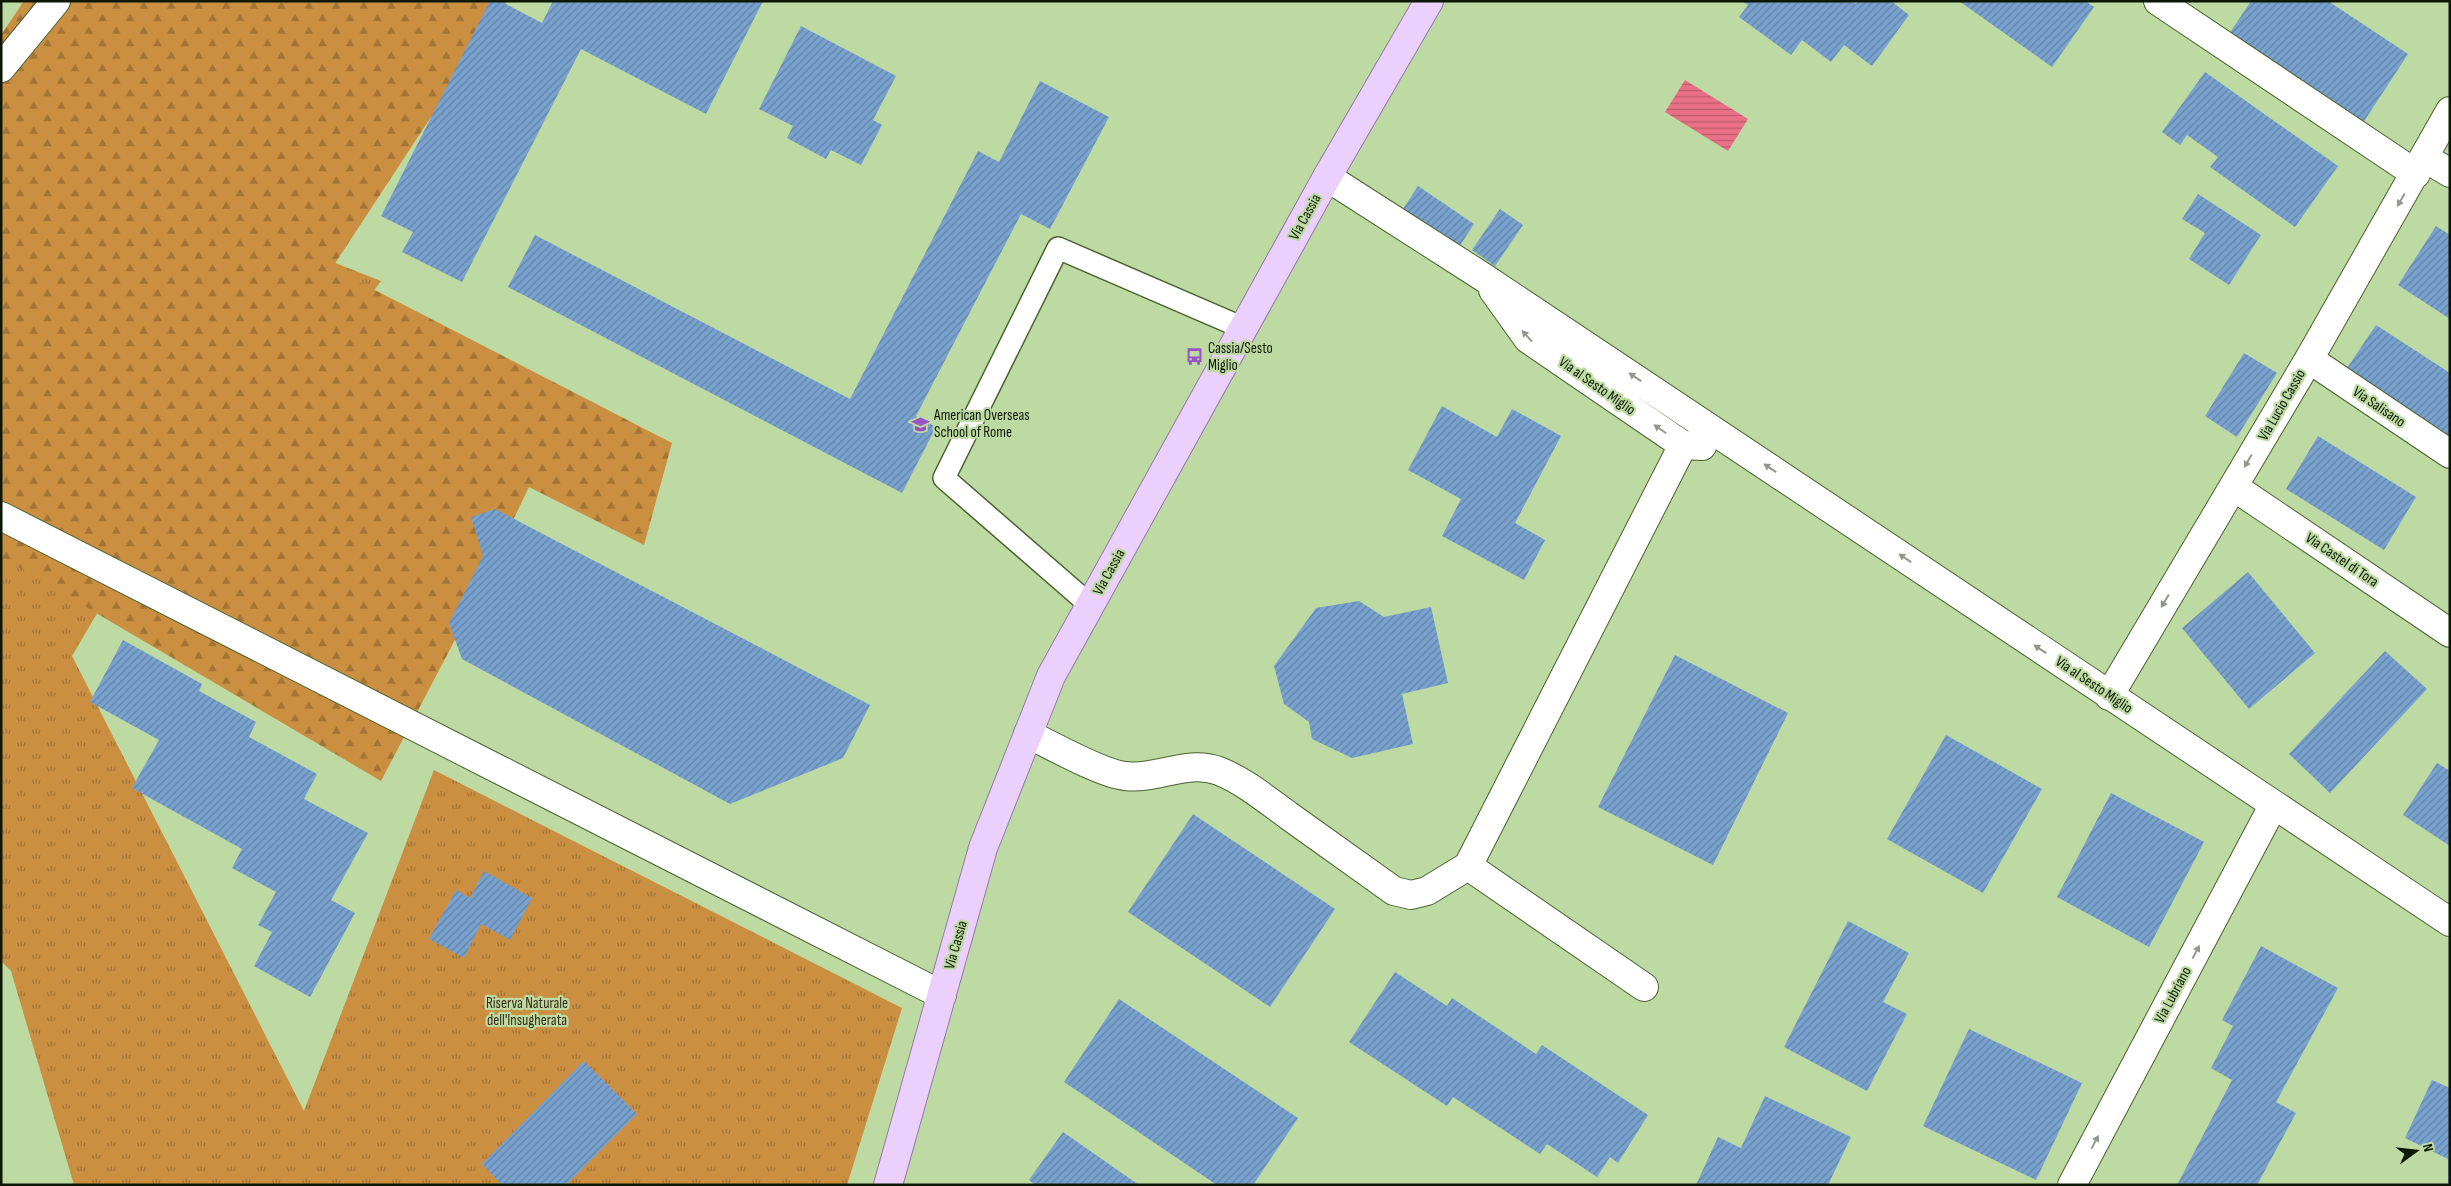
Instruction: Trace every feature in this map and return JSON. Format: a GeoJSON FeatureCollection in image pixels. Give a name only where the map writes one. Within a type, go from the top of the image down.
{"type":"FeatureCollection","features":[{"type":"Feature","properties":{"kind":"main road","name":"Via Cassia"},"geometry":{"type":"LineString","coordinates":[[888,1185],[983,848],[1051,676],[1327,177],[1429,1]]}},
{"type":"Feature","properties":{"kind":"street"},"geometry":{"type":"LineString","coordinates":[[1,68],[56,1]]}},
{"type":"Feature","properties":{"kind":"street"},"geometry":{"type":"LineString","coordinates":[[2158,1],[2420,166],[2450,173]]}},
{"type":"Feature","properties":{"kind":"street","name":"Via Lucio Cassio"},"geometry":{"type":"LineString","coordinates":[[2109,696],[2234,487],[2450,112]]}},
{"type":"Feature","properties":{"kind":"street","name":"Via al Sesto Miglio"},"geometry":{"type":"LineString","coordinates":[[1327,177],[1484,276],[2273,806],[2450,922]]}},
{"type":"Feature","properties":{"kind":"street","name":"Via al Sesto Miglio"},"geometry":{"type":"LineString","coordinates":[[1484,276],[1528,339],[1683,445]]}},
{"type":"Feature","properties":{"kind":"street","name":"Via Salisano"},"geometry":{"type":"LineString","coordinates":[[2308,359],[2450,454]]}},
{"type":"Feature","properties":{"kind":"street"},"geometry":{"type":"LineString","coordinates":[[1028,734],[1104,769],[1124,776],[1151,776],[1172,770],[1196,767],[1218,771],[1247,786],[1394,891],[1412,895],[1426,891],[1468,866],[1683,445],[1739,447]]}},
{"type":"Feature","properties":{"kind":"street","name":"Via Castel di Tora"},"geometry":{"type":"LineString","coordinates":[[2234,487],[2450,633]]}},
{"type":"Feature","properties":{"kind":"street"},"geometry":{"type":"LineString","coordinates":[[1,516],[942,995]]}},
{"type":"Feature","properties":{"kind":"street","name":"Via Lubriano"},"geometry":{"type":"LineString","coordinates":[[2072,1185],[2273,806]]}},
{"type":"Feature","properties":{"kind":"street"},"geometry":{"type":"LineString","coordinates":[[1468,866],[1644,987]]}},
{"type":"Feature","properties":{"kind":"lane"},"geometry":{"type":"LineString","coordinates":[[1090,604],[944,478],[1058,248],[1243,328]]}},
{"type":"Feature","properties":{"kind":"green space"},"geometry":{"type":"Polygon","coordinates":[[[24,1],[507,1],[332,268],[672,443],[644,545],[529,487],[458,634],[381,781],[1,557],[1,35],[24,1]]]}},
{"type":"Feature","properties":{"kind":"green space","name":"Riserva Naturale dell'Insugherata"},"geometry":{"type":"Polygon","coordinates":[[[1,131],[381,281],[151,592],[119,576],[72,656],[304,1111],[434,770],[902,1008],[847,1185],[74,1185],[11,971],[1,961],[1,131]]]}},
{"type":"Feature","properties":{"kind":"shaded area"},"geometry":{"type":"Polygon","coordinates":[[[1685,80],[1748,119],[1728,151],[1665,112],[1685,80]]]}},
{"type":"Feature","properties":{"kind":"building"},"geometry":{"type":"Polygon","coordinates":[[[490,1],[500,1],[542,23],[553,1],[763,1],[706,114],[581,49],[462,282],[402,252],[413,232],[381,216],[490,1]]]}},
{"type":"Feature","properties":{"kind":"building"},"geometry":{"type":"Polygon","coordinates":[[[1742,1],[1852,1],[1856,4],[1858,1],[1891,1],[1909,15],[1872,66],[1844,45],[1831,62],[1802,40],[1791,55],[1739,17],[1748,5],[1742,1]]]}},
{"type":"Feature","properties":{"kind":"building"},"geometry":{"type":"Polygon","coordinates":[[[1959,1],[2085,1],[2094,7],[2052,67],[1959,1]]]}},
{"type":"Feature","properties":{"kind":"building"},"geometry":{"type":"Polygon","coordinates":[[[2251,1],[2328,1],[2408,54],[2359,129],[2225,40],[2251,1]]]}},
{"type":"Feature","properties":{"kind":"building"},"geometry":{"type":"Polygon","coordinates":[[[801,26],[896,76],[873,120],[882,125],[861,165],[831,150],[826,159],[787,138],[793,126],[759,109],[801,26]]]}},
{"type":"Feature","properties":{"kind":"building"},"geometry":{"type":"Polygon","coordinates":[[[2205,72],[2338,166],[2295,227],[2210,167],[2218,157],[2187,135],[2180,145],[2162,132],[2205,72]]]}},
{"type":"Feature","properties":{"kind":"building"},"geometry":{"type":"Polygon","coordinates":[[[1040,81],[1109,117],[1050,229],[1021,214],[916,416],[936,427],[902,493],[508,287],[535,235],[850,399],[978,151],[999,162],[1040,81]]]}},
{"type":"Feature","properties":{"kind":"building"},"geometry":{"type":"Polygon","coordinates":[[[1418,186],[1474,224],[1459,247],[1403,209],[1418,186]]]}},
{"type":"Feature","properties":{"kind":"building"},"geometry":{"type":"Polygon","coordinates":[[[2198,194],[2261,235],[2229,285],[2189,259],[2205,233],[2182,219],[2198,194]]]}},
{"type":"Feature","properties":{"kind":"building"},"geometry":{"type":"Polygon","coordinates":[[[1500,209],[1523,225],[1495,266],[1472,250],[1500,209]]]}},
{"type":"Feature","properties":{"kind":"building"},"geometry":{"type":"Polygon","coordinates":[[[2436,226],[2450,235],[2450,319],[2398,285],[2436,226]]]}},
{"type":"Feature","properties":{"kind":"building"},"geometry":{"type":"Polygon","coordinates":[[[2376,325],[2450,373],[2450,440],[2345,371],[2376,325]]]}},
{"type":"Feature","properties":{"kind":"building"},"geometry":{"type":"Polygon","coordinates":[[[2244,353],[2277,373],[2237,437],[2205,416],[2244,353]]]}},
{"type":"Feature","properties":{"kind":"building"},"geometry":{"type":"Polygon","coordinates":[[[1442,406],[1497,437],[1512,409],[1561,436],[1515,523],[1545,540],[1524,580],[1442,536],[1461,499],[1408,470],[1442,406]]]}},
{"type":"Feature","properties":{"kind":"building"},"geometry":{"type":"Polygon","coordinates":[[[2318,436],[2416,497],[2384,550],[2286,489],[2318,436]]]}},
{"type":"Feature","properties":{"kind":"building"},"geometry":{"type":"Polygon","coordinates":[[[495,509],[870,705],[843,758],[730,804],[462,659],[449,623],[483,556],[471,517],[495,509]]]}},
{"type":"Feature","properties":{"kind":"building"},"geometry":{"type":"Polygon","coordinates":[[[2248,572],[2315,653],[2249,709],[2182,628],[2248,572]]]}},
{"type":"Feature","properties":{"kind":"building"},"geometry":{"type":"Polygon","coordinates":[[[1359,601],[1384,617],[1431,607],[1448,683],[1402,694],[1413,744],[1352,758],[1312,739],[1309,722],[1284,704],[1274,666],[1316,608],[1359,601]]]}},
{"type":"Feature","properties":{"kind":"building"},"geometry":{"type":"Polygon","coordinates":[[[123,640],[202,684],[199,691],[256,722],[249,737],[317,774],[304,799],[368,833],[331,900],[355,913],[310,997],[254,966],[272,932],[258,925],[276,892],[232,868],[242,849],[132,788],[159,740],[90,702],[123,640]]]}},
{"type":"Feature","properties":{"kind":"building"},"geometry":{"type":"Polygon","coordinates":[[[2385,651],[2427,689],[2330,793],[2289,754],[2385,651]]]}},
{"type":"Feature","properties":{"kind":"building"},"geometry":{"type":"Polygon","coordinates":[[[1675,655],[1788,713],[1713,865],[1598,807],[1675,655]]]}},
{"type":"Feature","properties":{"kind":"building"},"geometry":{"type":"Polygon","coordinates":[[[1946,735],[2042,789],[1983,893],[1887,839],[1946,735]]]}},
{"type":"Feature","properties":{"kind":"building"},"geometry":{"type":"Polygon","coordinates":[[[2437,763],[2450,771],[2450,846],[2403,815],[2437,763]]]}},
{"type":"Feature","properties":{"kind":"building"},"geometry":{"type":"Polygon","coordinates":[[[2111,793],[2204,842],[2149,947],[2057,897],[2111,793]]]}},
{"type":"Feature","properties":{"kind":"building"},"geometry":{"type":"Polygon","coordinates":[[[1193,814],[1335,909],[1270,1007],[1128,912],[1193,814]]]}},
{"type":"Feature","properties":{"kind":"building"},"geometry":{"type":"Polygon","coordinates":[[[484,871],[532,898],[510,940],[481,924],[464,958],[429,939],[456,890],[470,898],[484,871]]]}},
{"type":"Feature","properties":{"kind":"building"},"geometry":{"type":"Polygon","coordinates":[[[1848,921],[1909,953],[1883,1002],[1907,1014],[1867,1091],[1784,1047],[1848,921]]]}},
{"type":"Feature","properties":{"kind":"building"},"geometry":{"type":"Polygon","coordinates":[[[2261,946],[2338,988],[2276,1102],[2296,1113],[2257,1185],[2177,1185],[2232,1080],[2211,1068],[2233,1026],[2222,1020],[2261,946]]]}},
{"type":"Feature","properties":{"kind":"building"},"geometry":{"type":"Polygon","coordinates":[[[1395,972],[1447,1006],[1452,998],[1536,1054],[1542,1045],[1648,1115],[1618,1163],[1610,1157],[1597,1177],[1547,1144],[1540,1154],[1453,1097],[1447,1106],[1349,1042],[1395,972]]]}},
{"type":"Feature","properties":{"kind":"building"},"geometry":{"type":"Polygon","coordinates":[[[1119,999],[1298,1118],[1253,1185],[1217,1185],[1064,1082],[1119,999]]]}},
{"type":"Feature","properties":{"kind":"building"},"geometry":{"type":"Polygon","coordinates":[[[1969,1029],[2082,1083],[2036,1180],[1923,1126],[1969,1029]]]}},
{"type":"Feature","properties":{"kind":"building"},"geometry":{"type":"Polygon","coordinates":[[[584,1061],[637,1114],[566,1185],[502,1185],[482,1164],[584,1061]]]}},
{"type":"Feature","properties":{"kind":"building"},"geometry":{"type":"Polygon","coordinates":[[[2432,1080],[2450,1088],[2450,1185],[2448,1185],[2448,1159],[2405,1138],[2432,1080]]]}},
{"type":"Feature","properties":{"kind":"building"},"geometry":{"type":"Polygon","coordinates":[[[1765,1096],[1851,1137],[1828,1185],[1696,1185],[1718,1137],[1741,1148],[1765,1096]]]}},
{"type":"Feature","properties":{"kind":"building"},"geometry":{"type":"Polygon","coordinates":[[[1063,1132],[1139,1185],[1035,1185],[1029,1180],[1063,1132]]]}},
{"type":"Feature","properties":{"kind":"place","name":"Cassia/Sesto Miglio"},"geometry":{"type":"Point","coordinates":[1194,357]}},
{"type":"Feature","properties":{"kind":"place","name":"American Overseas School of Rome"},"geometry":{"type":"Point","coordinates":[920,424]}}]}
